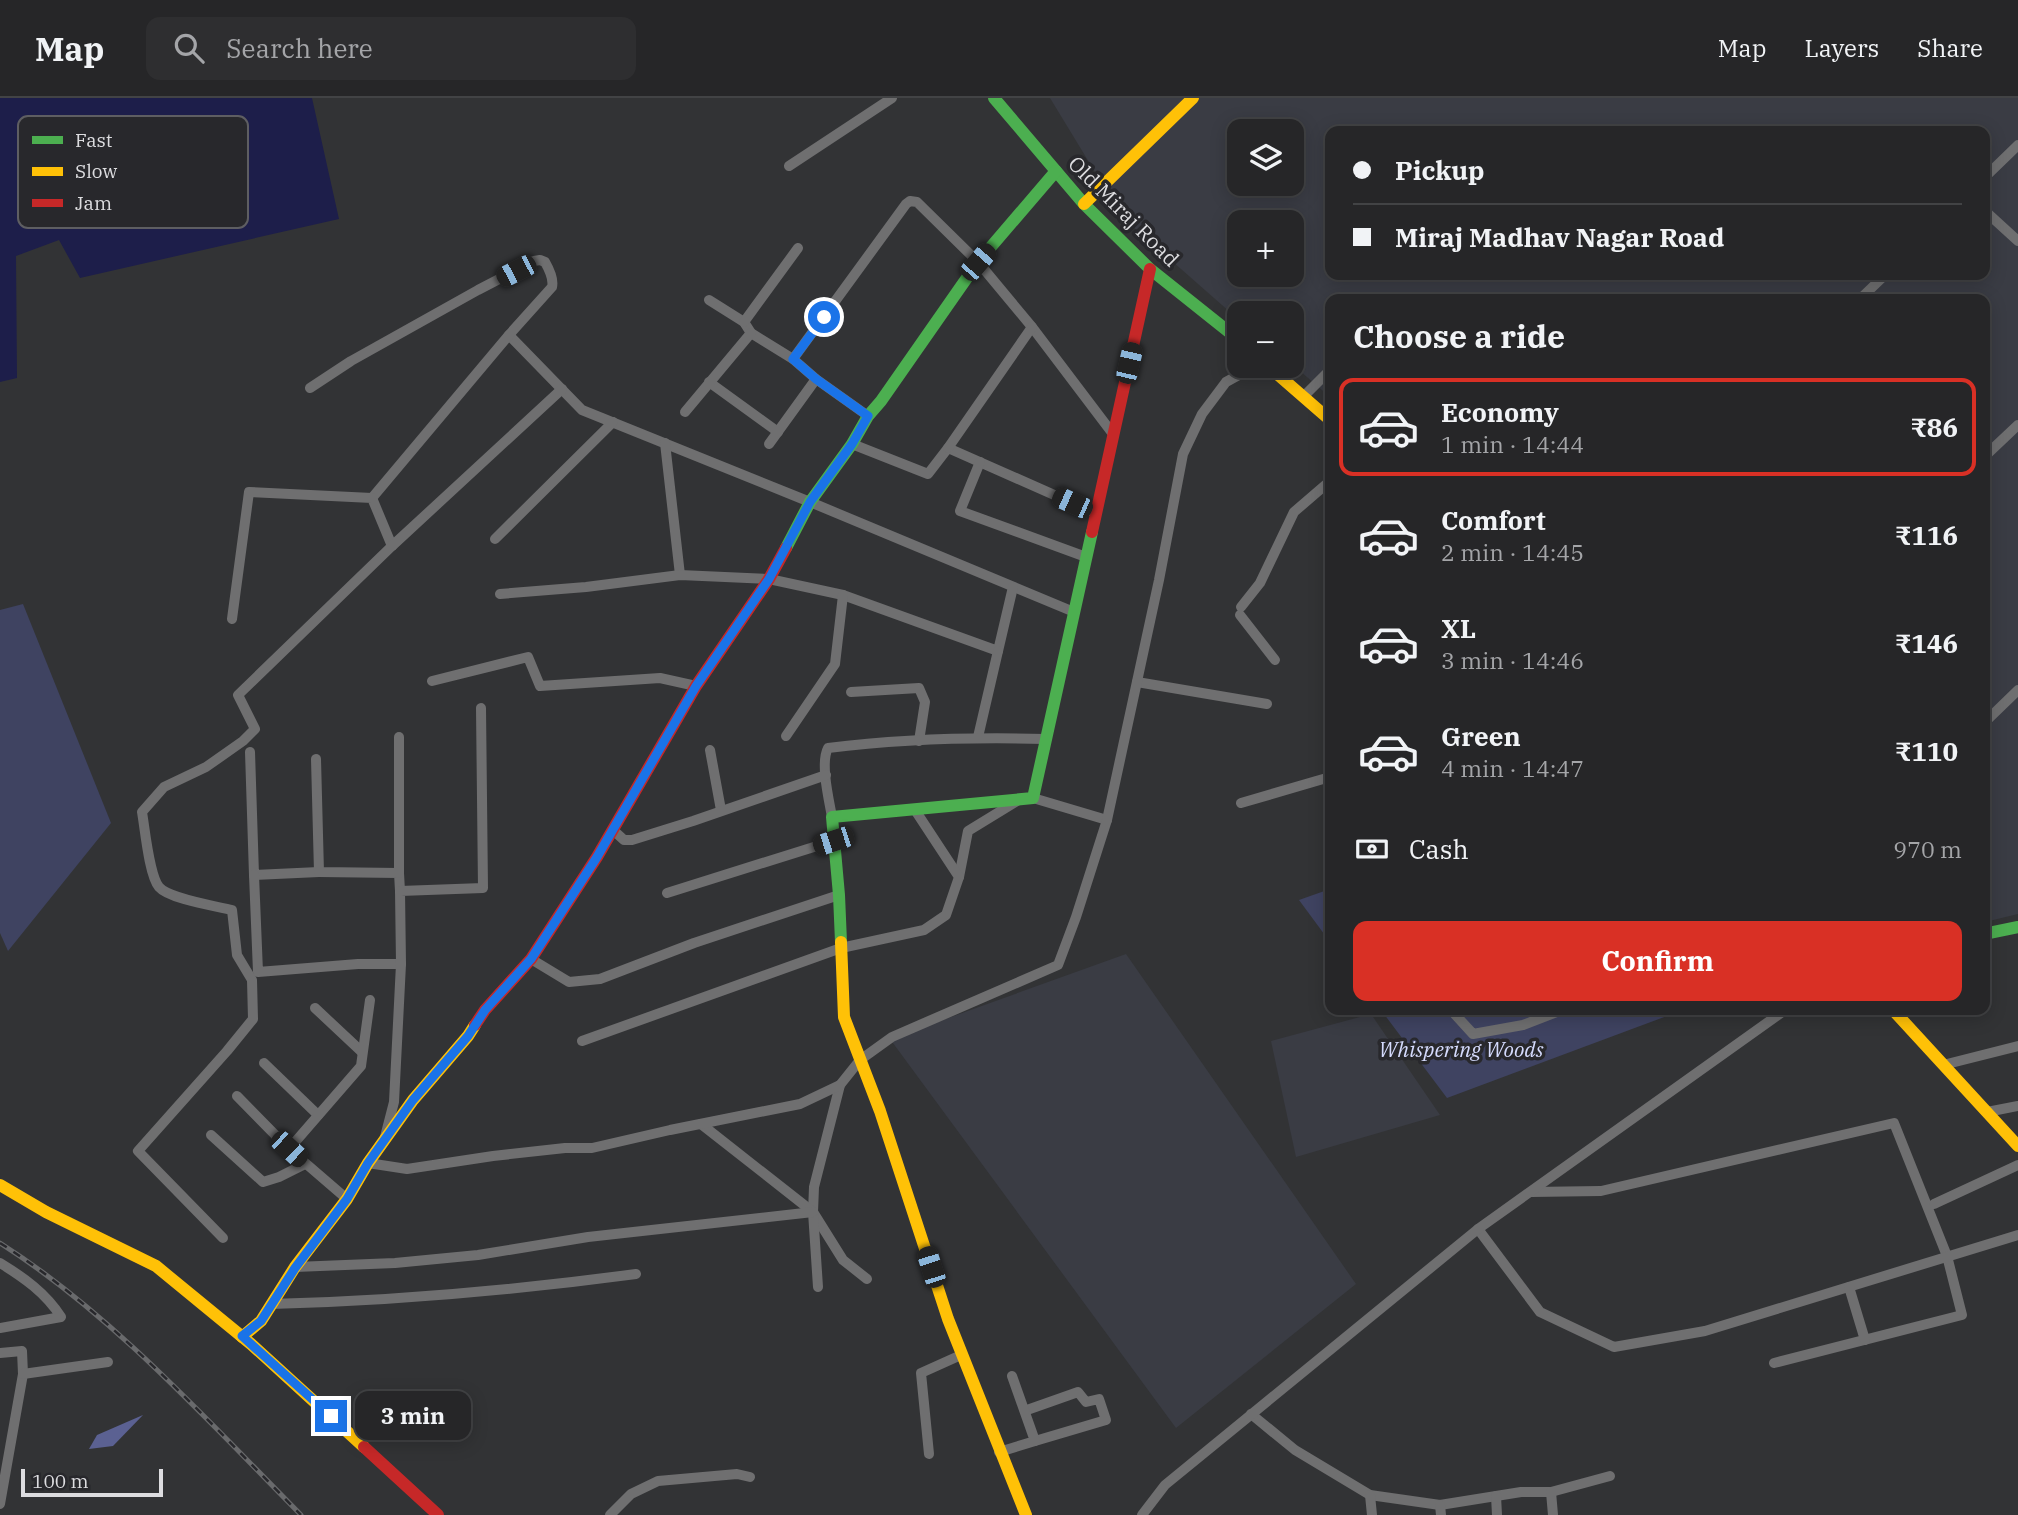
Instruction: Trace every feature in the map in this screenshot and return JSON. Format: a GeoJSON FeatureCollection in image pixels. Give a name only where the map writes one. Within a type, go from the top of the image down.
{"type":"FeatureCollection","features":[{"type":"Feature","properties":{"kind":"street"},"geometry":{"type":"LineString","coordinates":[[789,166],[892,98]]}},
{"type":"Feature","properties":{"kind":"street","name":"Old Miraj Road"},"geometry":{"type":"LineString","coordinates":[[994,98],[1084,204],[1150,269],[1227,330]]}},
{"type":"Feature","properties":{"kind":"street"},"geometry":{"type":"LineString","coordinates":[[1084,204],[1193,98]]}},
{"type":"Feature","properties":{"kind":"street"},"geometry":{"type":"LineString","coordinates":[[1990,171],[2018,145]]}},
{"type":"Feature","properties":{"kind":"street"},"geometry":{"type":"LineString","coordinates":[[242,1336],[261,1321],[413,1100],[468,1036],[485,1010],[531,959],[575,893],[696,686],[769,579],[810,502],[978,262],[1056,171]]}},
{"type":"Feature","properties":{"kind":"street"},"geometry":{"type":"LineString","coordinates":[[793,359],[906,204],[910,201],[917,202],[978,262],[1032,327],[1113,434]]}},
{"type":"Feature","properties":{"kind":"street"},"geometry":{"type":"LineString","coordinates":[[1990,215],[2018,241]]}},
{"type":"Feature","properties":{"kind":"street"},"geometry":{"type":"LineString","coordinates":[[744,322],[798,248]]}},
{"type":"Feature","properties":{"kind":"street"},"geometry":{"type":"LineString","coordinates":[[310,388],[351,361],[534,261],[545,262],[549,268],[552,287],[372,498]]}},
{"type":"Feature","properties":{"kind":"street"},"geometry":{"type":"LineString","coordinates":[[582,1041],[841,948],[924,930],[946,915],[959,877],[968,831],[1027,799],[1046,739],[1150,269]]}},
{"type":"Feature","properties":{"kind":"street"},"geometry":{"type":"LineString","coordinates":[[1865,294],[1880,280]]}},
{"type":"Feature","properties":{"kind":"street"},"geometry":{"type":"LineString","coordinates":[[709,300],[744,322],[751,333],[793,359],[868,416]]}},
{"type":"Feature","properties":{"kind":"street"},"geometry":{"type":"LineString","coordinates":[[852,444],[928,474],[1032,327]]}},
{"type":"Feature","properties":{"kind":"street"},"geometry":{"type":"LineString","coordinates":[[685,412],[751,333]]}},
{"type":"Feature","properties":{"kind":"street"},"geometry":{"type":"LineString","coordinates":[[509,335],[582,410],[1074,612]]}},
{"type":"Feature","properties":{"kind":"street"},"geometry":{"type":"LineString","coordinates":[[1303,397],[1325,375]]}},
{"type":"Feature","properties":{"kind":"street"},"geometry":{"type":"LineString","coordinates":[[368,1163],[407,1169],[493,1156],[565,1148],[592,1148],[800,1104],[840,1084],[860,1060],[891,1037],[1058,965],[1107,820],[1159,580],[1183,454],[1202,414],[1226,382],[1233,378]]}},
{"type":"Feature","properties":{"kind":"street"},"geometry":{"type":"LineString","coordinates":[[1282,378],[1325,416]]}},
{"type":"Feature","properties":{"kind":"street"},"geometry":{"type":"LineString","coordinates":[[769,444],[816,379]]}},
{"type":"Feature","properties":{"kind":"street"},"geometry":{"type":"LineString","coordinates":[[709,382],[778,432]]}},
{"type":"Feature","properties":{"kind":"street"},"geometry":{"type":"LineString","coordinates":[[223,1238],[138,1151],[253,1019],[253,980],[237,956],[232,910],[175,897],[159,887],[151,868],[142,812],[164,787],[206,767],[243,741],[255,729],[239,695],[392,546],[562,389]]}},
{"type":"Feature","properties":{"kind":"street"},"geometry":{"type":"LineString","coordinates":[[495,539],[613,422]]}},
{"type":"Feature","properties":{"kind":"street"},"geometry":{"type":"LineString","coordinates":[[1990,451],[2018,425]]}},
{"type":"Feature","properties":{"kind":"street"},"geometry":{"type":"LineString","coordinates":[[665,443],[680,575]]}},
{"type":"Feature","properties":{"kind":"street"},"geometry":{"type":"LineString","coordinates":[[948,448],[1095,513]]}},
{"type":"Feature","properties":{"kind":"street"},"geometry":{"type":"LineString","coordinates":[[980,463],[960,511],[1086,557]]}},
{"type":"Feature","properties":{"kind":"street"},"geometry":{"type":"LineString","coordinates":[[1275,660],[1240,611],[1260,583],[1294,512],[1325,485]]}},
{"type":"Feature","properties":{"kind":"street"},"geometry":{"type":"LineString","coordinates":[[232,619],[249,492],[372,498]]}},
{"type":"Feature","properties":{"kind":"street"},"geometry":{"type":"LineString","coordinates":[[372,498],[392,546]]}},
{"type":"Feature","properties":{"kind":"street"},"geometry":{"type":"LineString","coordinates":[[500,594],[680,575],[769,579],[842,595],[998,651]]}},
{"type":"Feature","properties":{"kind":"street"},"geometry":{"type":"LineString","coordinates":[[978,737],[1013,587]]}},
{"type":"Feature","properties":{"kind":"street"},"geometry":{"type":"LineString","coordinates":[[786,736],[835,664],[842,595]]}},
{"type":"Feature","properties":{"kind":"street"},"geometry":{"type":"LineString","coordinates":[[432,681],[528,657],[540,686],[660,678],[696,686]]}},
{"type":"Feature","properties":{"kind":"street"},"geometry":{"type":"LineString","coordinates":[[1137,682],[1267,705]]}},
{"type":"Feature","properties":{"kind":"street"},"geometry":{"type":"LineString","coordinates":[[850,692],[919,688],[925,702],[919,741]]}},
{"type":"Feature","properties":{"kind":"street"},"geometry":{"type":"LineString","coordinates":[[1990,717],[2018,690]]}},
{"type":"Feature","properties":{"kind":"street"},"geometry":{"type":"LineString","coordinates":[[400,891],[483,888],[481,708]]}},
{"type":"Feature","properties":{"kind":"street"},"geometry":{"type":"LineString","coordinates":[[384,1141],[394,1101],[401,964],[399,737]]}},
{"type":"Feature","properties":{"kind":"street"},"geometry":{"type":"LineString","coordinates":[[1026,1515],[943,1306],[880,1111],[844,1017],[839,895],[825,754],[828,748],[854,745],[978,737],[1046,739]]}},
{"type":"Feature","properties":{"kind":"street"},"geometry":{"type":"LineString","coordinates":[[710,750],[721,810]]}},
{"type":"Feature","properties":{"kind":"street"},"geometry":{"type":"LineString","coordinates":[[250,752],[258,972],[358,964],[401,964]]}},
{"type":"Feature","properties":{"kind":"street"},"geometry":{"type":"LineString","coordinates":[[316,759],[319,872]]}},
{"type":"Feature","properties":{"kind":"street"},"geometry":{"type":"LineString","coordinates":[[612,830],[624,839],[632,840],[826,775]]}},
{"type":"Feature","properties":{"kind":"street"},"geometry":{"type":"LineString","coordinates":[[1241,803],[1325,778]]}},
{"type":"Feature","properties":{"kind":"street"},"geometry":{"type":"LineString","coordinates":[[832,817],[1027,799],[1107,820]]}},
{"type":"Feature","properties":{"kind":"street"},"geometry":{"type":"LineString","coordinates":[[915,810],[959,877]]}},
{"type":"Feature","properties":{"kind":"street"},"geometry":{"type":"LineString","coordinates":[[667,893],[833,841]]}},
{"type":"Feature","properties":{"kind":"street"},"geometry":{"type":"LineString","coordinates":[[254,875],[319,872],[399,873]]}},
{"type":"Feature","properties":{"kind":"street"},"geometry":{"type":"LineString","coordinates":[[531,959],[569,982],[600,979],[694,943],[839,895]]}},
{"type":"Feature","properties":{"kind":"street"},"geometry":{"type":"LineString","coordinates":[[1990,933],[2018,927]]}},
{"type":"Feature","properties":{"kind":"street"},"geometry":{"type":"LineString","coordinates":[[289,1149],[360,1066],[370,1000]]}},
{"type":"Feature","properties":{"kind":"street"},"geometry":{"type":"LineString","coordinates":[[315,1007],[362,1052]]}},
{"type":"Feature","properties":{"kind":"street"},"geometry":{"type":"LineString","coordinates":[[1456,1015],[1473,1034],[1522,1025],[1549,1015]]}},
{"type":"Feature","properties":{"kind":"street"},"geometry":{"type":"LineString","coordinates":[[1142,1515],[1165,1485],[1478,1229],[1778,1015]]}},
{"type":"Feature","properties":{"kind":"street"},"geometry":{"type":"LineString","coordinates":[[1898,1015],[2018,1146]]}},
{"type":"Feature","properties":{"kind":"street"},"geometry":{"type":"LineString","coordinates":[[1943,1065],[2018,1046]]}},
{"type":"Feature","properties":{"kind":"street"},"geometry":{"type":"LineString","coordinates":[[264,1063],[318,1115]]}},
{"type":"Feature","properties":{"kind":"street"},"geometry":{"type":"LineString","coordinates":[[818,1287],[814,1187],[840,1084]]}},
{"type":"Feature","properties":{"kind":"street"},"geometry":{"type":"LineString","coordinates":[[237,1096],[305,1164],[347,1199]]}},
{"type":"Feature","properties":{"kind":"street"},"geometry":{"type":"LineString","coordinates":[[1987,1112],[2018,1106]]}},
{"type":"Feature","properties":{"kind":"street"},"geometry":{"type":"LineString","coordinates":[[1530,1192],[1601,1191],[1894,1123],[1947,1256],[1962,1315],[1774,1363]]}},
{"type":"Feature","properties":{"kind":"street"},"geometry":{"type":"LineString","coordinates":[[701,1124],[813,1212],[843,1260],[867,1279]]}},
{"type":"Feature","properties":{"kind":"street"},"geometry":{"type":"LineString","coordinates":[[211,1135],[263,1182],[305,1164]]}},
{"type":"Feature","properties":{"kind":"street"},"geometry":{"type":"LineString","coordinates":[[1934,1204],[2018,1166]]}},
{"type":"Feature","properties":{"kind":"street"},"geometry":{"type":"LineString","coordinates":[[0,1185],[46,1212],[156,1266],[242,1336],[438,1515]]}},
{"type":"Feature","properties":{"kind":"street"},"geometry":{"type":"LineString","coordinates":[[295,1268],[478,1255],[588,1237],[813,1212]]}},
{"type":"Feature","properties":{"kind":"street"},"geometry":{"type":"LineString","coordinates":[[1478,1229],[1541,1312],[1614,1347],[1705,1331],[2018,1235]]}},
{"type":"Feature","properties":{"kind":"street"},"geometry":{"type":"LineString","coordinates":[[0,1263],[20,1275],[52,1303],[61,1317],[0,1328]]}},
{"type":"Feature","properties":{"kind":"street"},"geometry":{"type":"LineString","coordinates":[[271,1304],[424,1296],[636,1274]]}},
{"type":"Feature","properties":{"kind":"street"},"geometry":{"type":"LineString","coordinates":[[1849,1287],[1865,1340]]}},
{"type":"Feature","properties":{"kind":"street"},"geometry":{"type":"LineString","coordinates":[[0,1353],[22,1351],[23,1374],[5,1453],[0,1504]]}},
{"type":"Feature","properties":{"kind":"street"},"geometry":{"type":"LineString","coordinates":[[929,1454],[920,1373],[961,1355]]}},
{"type":"Feature","properties":{"kind":"street"},"geometry":{"type":"LineString","coordinates":[[23,1374],[108,1362]]}},
{"type":"Feature","properties":{"kind":"street"},"geometry":{"type":"LineString","coordinates":[[1012,1376],[1035,1441]]}},
{"type":"Feature","properties":{"kind":"street"},"geometry":{"type":"LineString","coordinates":[[999,1452],[1106,1420],[1098,1399],[1086,1402],[1077,1392],[1027,1410]]}},
{"type":"Feature","properties":{"kind":"street"},"geometry":{"type":"LineString","coordinates":[[1251,1414],[1295,1450],[1370,1495],[1440,1510],[1496,1496],[1521,1492],[1551,1492],[1610,1476]]}},
{"type":"Feature","properties":{"kind":"street"},"geometry":{"type":"LineString","coordinates":[[610,1515],[631,1494],[658,1481],[737,1474],[750,1477]]}},
{"type":"Feature","properties":{"kind":"street"},"geometry":{"type":"LineString","coordinates":[[1551,1492],[1553,1515]]}},
{"type":"Feature","properties":{"kind":"street"},"geometry":{"type":"LineString","coordinates":[[1370,1495],[1372,1515]]}},
{"type":"Feature","properties":{"kind":"street"},"geometry":{"type":"LineString","coordinates":[[1496,1496],[1497,1515]]}},
{"type":"Feature","properties":{"kind":"shaded area"},"geometry":{"type":"Polygon","coordinates":[[[0,98],[312,98],[339,219],[80,278],[59,240],[16,256],[17,378],[0,382],[0,98]]]}},
{"type":"Feature","properties":{"kind":"shaded area"},"geometry":{"type":"Polygon","coordinates":[[[1050,98],[2018,98],[2018,914],[1990,921],[1990,294],[1325,294],[1325,393],[1304,374],[1304,301],[1227,301],[1227,309],[1123,218],[1050,98]]]}},
{"type":"Feature","properties":{"kind":"shaded area"},"geometry":{"type":"Polygon","coordinates":[[[1126,954],[1356,1284],[1176,1428],[890,1039],[1126,954]]]}},
{"type":"Feature","properties":{"kind":"shaded area"},"geometry":{"type":"Polygon","coordinates":[[[1372,1015],[1440,1115],[1296,1157],[1271,1041],[1372,1015]]]}},
{"type":"Feature","properties":{"kind":"shaded area"},"geometry":{"type":"Polygon","coordinates":[[[143,1415],[113,1446],[89,1449],[97,1435],[143,1415]]]}},
{"type":"Feature","properties":{"kind":"green space"},"geometry":{"type":"Polygon","coordinates":[[[23,604],[111,823],[8,951],[0,933],[0,610],[23,604]]]}},
{"type":"Feature","properties":{"kind":"green space"},"geometry":{"type":"Polygon","coordinates":[[[1325,891],[1325,935],[1299,900],[1325,891]]]}},
{"type":"Feature","properties":{"kind":"green space","name":"Whispering Woods"},"geometry":{"type":"Polygon","coordinates":[[[1385,1015],[1670,1015],[1447,1098],[1385,1015]]]}},
{"type":"Feature","properties":{"kind":"railway"},"geometry":{"type":"LineString","coordinates":[[0,1243],[41,1271],[120,1335],[301,1515]]}},
{"type":"Feature","properties":{"kind":"traffic: fast"},"geometry":{"type":"LineString","coordinates":[[994,98],[1084,204],[1150,269],[1227,330]]}},
{"type":"Feature","properties":{"kind":"traffic: fast"},"geometry":{"type":"LineString","coordinates":[[786,548],[810,502],[978,262],[1056,171]]}},
{"type":"Feature","properties":{"kind":"traffic: fast"},"geometry":{"type":"LineString","coordinates":[[841,942],[832,817],[1033,798],[1092,532]]}},
{"type":"Feature","properties":{"kind":"traffic: fast"},"geometry":{"type":"LineString","coordinates":[[1990,933],[2018,927]]}},
{"type":"Feature","properties":{"kind":"traffic: slow"},"geometry":{"type":"LineString","coordinates":[[1084,204],[1193,98]]}},
{"type":"Feature","properties":{"kind":"traffic: slow"},"geometry":{"type":"LineString","coordinates":[[1282,378],[1325,416]]}},
{"type":"Feature","properties":{"kind":"traffic: slow"},"geometry":{"type":"LineString","coordinates":[[841,942],[844,1017],[880,1111],[948,1319],[1026,1515]]}},
{"type":"Feature","properties":{"kind":"traffic: slow"},"geometry":{"type":"LineString","coordinates":[[1898,1015],[2018,1146]]}},
{"type":"Feature","properties":{"kind":"traffic: slow"},"geometry":{"type":"LineString","coordinates":[[242,1337],[261,1321],[295,1267],[347,1199],[368,1163],[413,1100],[475,1025]]}},
{"type":"Feature","properties":{"kind":"traffic: slow"},"geometry":{"type":"LineString","coordinates":[[0,1185],[46,1212],[156,1266],[251,1344],[364,1447]]}},
{"type":"Feature","properties":{"kind":"traffic: jam"},"geometry":{"type":"LineString","coordinates":[[1092,532],[1150,269]]}},
{"type":"Feature","properties":{"kind":"traffic: jam"},"geometry":{"type":"LineString","coordinates":[[475,1025],[531,959],[597,857],[696,686],[769,579],[786,548]]}},
{"type":"Feature","properties":{"kind":"traffic: jam"},"geometry":{"type":"LineString","coordinates":[[364,1447],[438,1515]]}},
{"type":"Feature","properties":{"kind":"route"},"geometry":{"type":"LineString","coordinates":[[331,1416],[242,1336],[261,1321],[413,1100],[468,1036],[485,1010],[531,959],[597,857],[696,686],[769,579],[810,502],[852,444],[868,416],[793,359],[824,317]]}}]}
